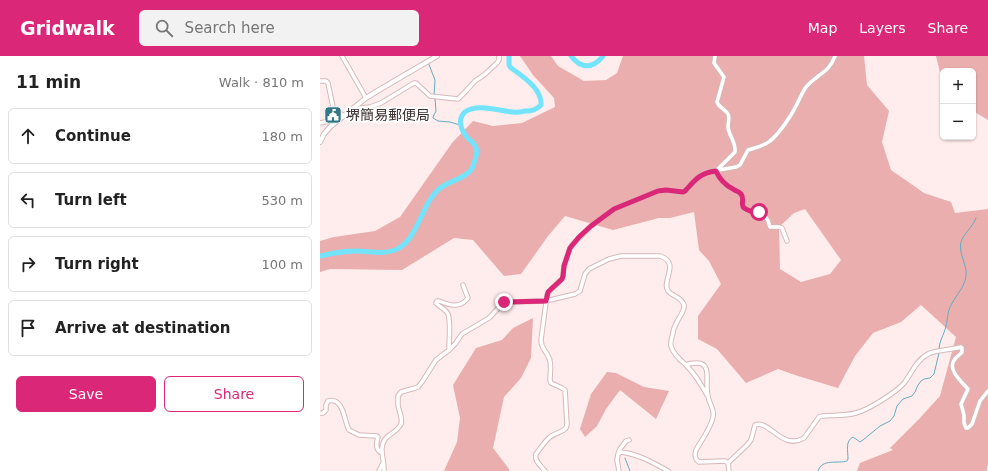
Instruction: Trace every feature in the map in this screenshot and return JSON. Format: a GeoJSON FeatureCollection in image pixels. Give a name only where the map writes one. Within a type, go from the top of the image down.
{"type":"FeatureCollection","features":[{"type":"Feature","properties":{"kind":"main road"},"geometry":{"type":"LineString","coordinates":[[320,142],[330,127],[366,98],[437,56]]}},
{"type":"Feature","properties":{"kind":"street"},"geometry":{"type":"LineString","coordinates":[[342,56],[366,98]]}},
{"type":"Feature","properties":{"kind":"street"},"geometry":{"type":"LineString","coordinates":[[353,109],[375,106],[416,83],[430,96],[458,99],[475,81],[497,63],[499,56]]}},
{"type":"Feature","properties":{"kind":"street"},"geometry":{"type":"LineString","coordinates":[[715,56],[714,63],[724,77],[717,102],[718,105],[728,114],[729,131],[735,146],[735,152],[716,171]]}},
{"type":"Feature","properties":{"kind":"street"},"geometry":{"type":"LineString","coordinates":[[546,471],[536,461],[536,454],[550,437],[566,429],[567,424],[565,390],[551,383],[550,362],[541,345],[548,292],[562,279],[564,266],[570,248],[591,226],[614,209],[658,191],[666,190],[683,192],[701,175],[707,172],[740,165],[748,150],[770,141],[789,118],[806,88],[813,79],[832,64],[835,56]]}},
{"type":"Feature","properties":{"kind":"street"},"geometry":{"type":"LineString","coordinates":[[320,81],[326,81],[328,83],[334,109],[344,116]]}},
{"type":"Feature","properties":{"kind":"street"},"geometry":{"type":"LineString","coordinates":[[320,122],[339,119]]}},
{"type":"Feature","properties":{"kind":"street"},"geometry":{"type":"LineString","coordinates":[[716,171],[718,177],[727,185],[741,193],[743,196],[743,208],[762,214],[768,219],[770,227],[782,228],[786,241]]}},
{"type":"Feature","properties":{"kind":"street"},"geometry":{"type":"LineString","coordinates":[[384,471],[382,447],[384,440],[396,431],[402,418],[398,405],[398,396],[402,392],[418,386],[436,360],[449,350],[462,334],[489,318],[504,302],[546,301],[578,293],[585,274],[589,269],[609,259],[621,256],[660,256],[667,260],[670,268],[666,286],[667,290],[681,300],[684,305],[682,313],[674,328],[671,346],[679,358],[694,373],[713,408],[714,414],[712,421],[694,454],[699,462],[725,461],[728,463]]}},
{"type":"Feature","properties":{"kind":"street"},"geometry":{"type":"LineString","coordinates":[[449,350],[450,330],[448,313],[436,303],[437,301],[450,305],[464,303],[468,298],[464,286]]}},
{"type":"Feature","properties":{"kind":"street"},"geometry":{"type":"LineString","coordinates":[[728,463],[751,440],[755,425],[762,424],[774,433],[793,442],[801,440],[819,417],[856,414],[876,404],[901,386],[917,363],[930,352],[952,350],[961,347],[963,350],[955,359],[953,367],[954,373],[968,389],[961,404],[966,428],[972,424],[980,402],[988,391]]}},
{"type":"Feature","properties":{"kind":"street"},"geometry":{"type":"LineString","coordinates":[[686,365],[699,363],[706,368],[708,378],[708,399]]}},
{"type":"Feature","properties":{"kind":"street"},"geometry":{"type":"LineString","coordinates":[[320,413],[323,413],[326,410],[328,401],[332,400],[341,407],[349,430],[354,433],[377,436],[376,448],[382,453]]}},
{"type":"Feature","properties":{"kind":"street"},"geometry":{"type":"LineString","coordinates":[[619,471],[617,460],[618,454],[626,440],[629,440]]}},
{"type":"Feature","properties":{"kind":"street"},"geometry":{"type":"LineString","coordinates":[[618,454],[621,452],[628,452],[650,461],[668,471]]}},
{"type":"Feature","properties":{"kind":"street"},"geometry":{"type":"LineString","coordinates":[[379,471],[383,463]]}},
{"type":"Feature","properties":{"kind":"street"},"geometry":{"type":"LineString","coordinates":[[728,463],[729,471]]}},
{"type":"Feature","properties":{"kind":"shaded area"},"geometry":{"type":"Polygon","coordinates":[[[520,56],[551,56],[558,66],[584,81],[606,80],[617,73],[623,56],[864,56],[867,85],[889,111],[882,142],[891,170],[924,193],[951,202],[955,213],[988,209],[987,471],[857,471],[860,463],[893,450],[890,448],[940,396],[956,337],[921,305],[901,322],[873,333],[855,356],[838,388],[778,369],[746,383],[717,349],[698,339],[698,316],[721,284],[709,261],[699,250],[694,212],[670,218],[659,218],[613,230],[565,216],[548,236],[521,274],[504,276],[473,240],[454,238],[402,270],[330,269],[320,272],[320,241],[334,237],[375,231],[400,217],[452,143],[473,121],[493,126],[522,123],[555,107],[554,98],[533,75],[520,56]],[[805,209],[794,213],[779,227],[780,269],[801,282],[830,274],[841,260],[805,209]]]}},
{"type":"Feature","properties":{"kind":"shaded area"},"geometry":{"type":"Polygon","coordinates":[[[936,56],[988,56],[988,120],[976,113],[976,68],[940,68],[940,73],[936,56]]]}},
{"type":"Feature","properties":{"kind":"shaded area"},"geometry":{"type":"Polygon","coordinates":[[[533,318],[531,358],[521,378],[504,397],[493,448],[509,471],[444,471],[457,442],[460,418],[453,385],[476,348],[502,340],[513,328],[533,318]]]}},
{"type":"Feature","properties":{"kind":"shaded area"},"geometry":{"type":"Polygon","coordinates":[[[607,372],[616,373],[644,387],[669,391],[656,419],[620,390],[606,409],[597,426],[585,437],[580,429],[591,394],[607,372]]]}},
{"type":"Feature","properties":{"kind":"waterway"},"geometry":{"type":"LineString","coordinates":[[320,256],[352,251],[385,252],[395,250],[403,245],[409,239],[428,204],[439,189],[467,174],[473,167],[477,151],[461,127],[460,121],[465,112],[476,108],[489,108],[519,112],[534,110],[541,105],[535,88],[525,78],[510,67],[509,56]]}},
{"type":"Feature","properties":{"kind":"waterway"},"geometry":{"type":"LineString","coordinates":[[571,56],[579,63],[587,66],[595,63],[603,56]]}},
{"type":"Feature","properties":{"kind":"waterway"},"geometry":{"type":"LineString","coordinates":[[428,62],[435,80],[434,96]]}},
{"type":"Feature","properties":{"kind":"waterway"},"geometry":{"type":"LineString","coordinates":[[435,99],[436,111],[433,118],[438,121],[460,125]]}},
{"type":"Feature","properties":{"kind":"waterway"},"geometry":{"type":"LineString","coordinates":[[939,350],[948,313],[965,281],[966,270],[961,251],[961,242],[976,218]]}},
{"type":"Feature","properties":{"kind":"waterway"},"geometry":{"type":"LineString","coordinates":[[818,471],[823,464],[847,461],[847,450],[850,439],[853,437],[860,442],[880,426],[890,421],[894,416],[897,406],[903,399],[912,396],[921,381],[930,378],[934,374],[939,353]]}},
{"type":"Feature","properties":{"kind":"waterway"},"geometry":{"type":"LineString","coordinates":[[625,458],[630,471]]}},
{"type":"Feature","properties":{"kind":"place","name":"堺簡易郵便局"},"geometry":{"type":"Point","coordinates":[333,115]}},
{"type":"Feature","properties":{"kind":"route"},"geometry":{"type":"LineString","coordinates":[[504,302],[546,301],[548,292],[562,279],[564,266],[570,248],[591,226],[614,209],[658,191],[674,190],[683,192],[701,175],[707,172],[716,171],[718,177],[727,185],[741,193],[743,196],[743,208],[746,210],[759,212]]}}]}
